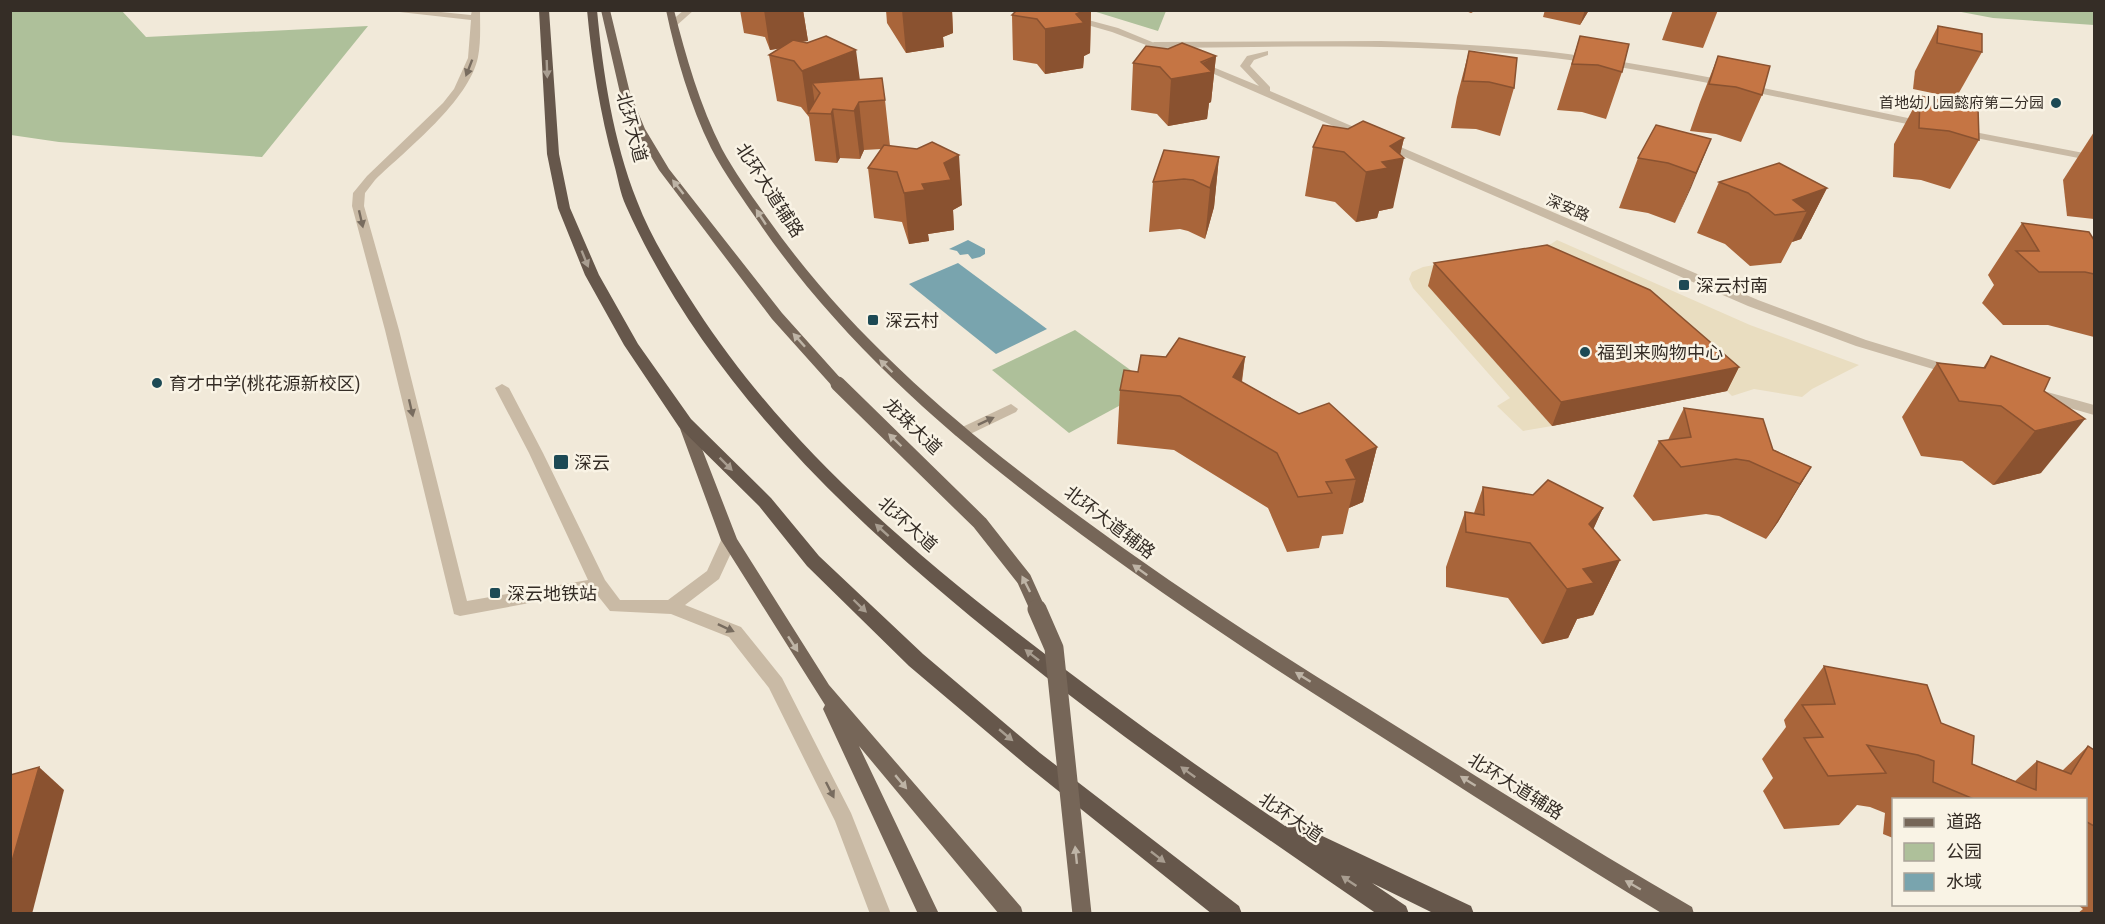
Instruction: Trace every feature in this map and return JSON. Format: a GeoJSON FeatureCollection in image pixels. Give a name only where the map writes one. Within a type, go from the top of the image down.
{"type":"FeatureCollection","features":[{"type":"Feature","properties":{"kind":"highway"},"geometry":{"type":"LineString","coordinates":[[544,10],[553,153],[564,208],[591,275],[631,345],[685,423],[765,502],[813,561],[916,660],[1033,759],[1231,914]]}},
{"type":"Feature","properties":{"kind":"highway","name":"北环大道"},"geometry":{"type":"LineString","coordinates":[[592,10],[599,84],[610,133],[631,204],[661,264],[708,338],[754,399],[821,474],[970,607],[1094,704],[1229,801],[1398,914]]}},
{"type":"Feature","properties":{"kind":"highway"},"geometry":{"type":"LineString","coordinates":[[1229,801],[1419,895],[1463,914]]}},
{"type":"Feature","properties":{"kind":"main road","name":"龙珠大道"},"geometry":{"type":"LineString","coordinates":[[605,10],[625,93],[640,129],[664,170],[777,316],[838,384],[980,523],[1024,579],[1054,648],[1082,914]]}},
{"type":"Feature","properties":{"kind":"main road","name":"北环大道辅路"},"geometry":{"type":"LineString","coordinates":[[670,10],[677,43],[715,145],[774,237],[811,286],[855,336],[904,383],[961,433],[1144,573],[1265,653],[1626,880],[1684,914]]}},
{"type":"Feature","properties":{"kind":"main road"},"geometry":{"type":"LineString","coordinates":[[685,423],[729,540],[823,690],[929,914]]}},
{"type":"Feature","properties":{"kind":"main road"},"geometry":{"type":"LineString","coordinates":[[823,690],[1013,914]]}},
{"type":"Feature","properties":{"kind":"street"},"geometry":{"type":"LineString","coordinates":[[386,10],[475,14],[473,58],[459,89],[447,105],[371,178],[359,193],[358,206],[392,330],[460,609],[598,584]]}},
{"type":"Feature","properties":{"kind":"street"},"geometry":{"type":"LineString","coordinates":[[673,24],[690,10]]}},
{"type":"Feature","properties":{"kind":"street","name":"深安路"},"geometry":{"type":"LineString","coordinates":[[1039,10],[1115,30],[1154,45],[1753,303],[1861,343],[1968,376]]}},
{"type":"Feature","properties":{"kind":"street"},"geometry":{"type":"LineString","coordinates":[[1154,45],[1416,45],[1554,56],[1653,72],[2094,158]]}},
{"type":"Feature","properties":{"kind":"street"},"geometry":{"type":"LineString","coordinates":[[1173,53],[1420,53],[1554,64],[1651,80],[1930,135]]}},
{"type":"Feature","properties":{"kind":"street"},"geometry":{"type":"LineString","coordinates":[[1265,53],[1250,58],[1245,66],[1275,98]]}},
{"type":"Feature","properties":{"kind":"street"},"geometry":{"type":"LineString","coordinates":[[1953,140],[2094,168]]}},
{"type":"Feature","properties":{"kind":"street"},"geometry":{"type":"LineString","coordinates":[[502,388],[536,453],[598,584],[616,606],[671,608],[710,620],[735,632],[776,683],[844,819],[881,914]]}},
{"type":"Feature","properties":{"kind":"street"},"geometry":{"type":"LineString","coordinates":[[2032,393],[2094,410]]}},
{"type":"Feature","properties":{"kind":"street"},"geometry":{"type":"LineString","coordinates":[[961,433],[1011,409]]}},
{"type":"Feature","properties":{"kind":"street"},"geometry":{"type":"LineString","coordinates":[[671,608],[713,575],[729,540]]}},
{"type":"Feature","properties":{"kind":"green space"},"geometry":{"type":"Polygon","coordinates":[[[11,10],[122,11],[146,37],[368,26],[262,157],[59,142],[11,135],[11,10]]]}},
{"type":"Feature","properties":{"kind":"green space"},"geometry":{"type":"Polygon","coordinates":[[[1093,11],[1166,11],[1158,31],[1093,11]]]}},
{"type":"Feature","properties":{"kind":"green space"},"geometry":{"type":"Polygon","coordinates":[[[1956,11],[2094,11],[2094,25],[1993,18],[1956,11]]]}},
{"type":"Feature","properties":{"kind":"green space"},"geometry":{"type":"Polygon","coordinates":[[[1075,330],[1154,387],[1069,433],[992,370],[1075,330]]]}},
{"type":"Feature","properties":{"kind":"shaded area"},"geometry":{"type":"Polygon","coordinates":[[[1557,240],[1750,325],[1859,365],[1812,389],[1802,397],[1754,389],[1732,396],[1727,391],[1429,286],[1552,426],[1523,431],[1497,406],[1510,398],[1413,288],[1409,279],[1412,272],[1423,267],[1551,244],[1557,240]]]}},
{"type":"Feature","properties":{"kind":"water"},"geometry":{"type":"Polygon","coordinates":[[[968,240],[985,249],[985,254],[972,259],[968,254],[960,255],[957,251],[949,249],[968,240]]]}},
{"type":"Feature","properties":{"kind":"water"},"geometry":{"type":"Polygon","coordinates":[[[958,263],[1047,329],[996,354],[909,284],[958,263]]]}},
{"type":"Feature","properties":{"kind":"building"},"geometry":{"type":"Polygon","coordinates":[[[1017,10],[1086,10],[1076,14],[1084,23],[1045,29],[1037,19],[1012,15],[1017,10]]]}},
{"type":"Feature","properties":{"kind":"building"},"geometry":{"type":"Polygon","coordinates":[[[1938,26],[1982,34],[1982,52],[1937,43],[1938,26]]]}},
{"type":"Feature","properties":{"kind":"building"},"geometry":{"type":"Polygon","coordinates":[[[826,36],[856,50],[802,71],[794,61],[769,55],[793,40],[807,43],[826,36]]]}},
{"type":"Feature","properties":{"kind":"building"},"geometry":{"type":"Polygon","coordinates":[[[1580,36],[1629,44],[1622,72],[1598,65],[1572,64],[1580,36]]]}},
{"type":"Feature","properties":{"kind":"building"},"geometry":{"type":"Polygon","coordinates":[[[1182,43],[1216,56],[1201,62],[1212,72],[1171,79],[1160,67],[1133,63],[1146,46],[1168,49],[1182,43]]]}},
{"type":"Feature","properties":{"kind":"building"},"geometry":{"type":"Polygon","coordinates":[[[1469,51],[1517,58],[1514,88],[1489,82],[1463,81],[1469,51]]]}},
{"type":"Feature","properties":{"kind":"building"},"geometry":{"type":"Polygon","coordinates":[[[1718,56],[1770,66],[1762,95],[1736,87],[1709,84],[1718,56]]]}},
{"type":"Feature","properties":{"kind":"building"},"geometry":{"type":"Polygon","coordinates":[[[882,78],[885,100],[859,102],[854,111],[833,109],[831,114],[808,113],[820,93],[812,83],[882,78]]]}},
{"type":"Feature","properties":{"kind":"building"},"geometry":{"type":"Polygon","coordinates":[[[1920,96],[1978,108],[1979,140],[1949,131],[1919,128],[1920,96]]]}},
{"type":"Feature","properties":{"kind":"building"},"geometry":{"type":"Polygon","coordinates":[[[1363,121],[1404,138],[1390,146],[1404,158],[1382,162],[1388,168],[1366,172],[1344,152],[1313,147],[1323,125],[1348,129],[1363,121]]]}},
{"type":"Feature","properties":{"kind":"building"},"geometry":{"type":"Polygon","coordinates":[[[1656,125],[1711,139],[1696,173],[1668,163],[1638,158],[1656,125]]]}},
{"type":"Feature","properties":{"kind":"building"},"geometry":{"type":"Polygon","coordinates":[[[932,142],[959,155],[944,163],[951,180],[922,184],[925,190],[904,193],[897,172],[868,168],[884,145],[917,149],[932,142]]]}},
{"type":"Feature","properties":{"kind":"building"},"geometry":{"type":"Polygon","coordinates":[[[1164,150],[1219,157],[1210,188],[1193,180],[1184,179],[1153,182],[1164,150]]]}},
{"type":"Feature","properties":{"kind":"building"},"geometry":{"type":"Polygon","coordinates":[[[1779,163],[1827,188],[1793,200],[1807,211],[1775,215],[1748,193],[1719,182],[1779,163]]]}},
{"type":"Feature","properties":{"kind":"building"},"geometry":{"type":"Polygon","coordinates":[[[2022,223],[2089,232],[2094,240],[2094,274],[2039,272],[2016,251],[2039,251],[2022,223]]]}},
{"type":"Feature","properties":{"kind":"building","name":"福到来购物中心"},"geometry":{"type":"Polygon","coordinates":[[[1547,245],[1650,290],[1739,367],[1561,402],[1434,263],[1547,245]]]}},
{"type":"Feature","properties":{"kind":"building"},"geometry":{"type":"Polygon","coordinates":[[[1179,338],[1245,357],[1233,377],[1299,414],[1329,403],[1377,447],[1346,460],[1356,479],[1326,482],[1332,493],[1298,497],[1277,453],[1180,396],[1120,390],[1124,370],[1138,372],[1141,355],[1166,357],[1179,338]]]}},
{"type":"Feature","properties":{"kind":"building"},"geometry":{"type":"Polygon","coordinates":[[[1991,356],[2050,378],[2044,391],[2085,419],[2035,431],[2001,406],[1959,401],[1937,363],[1985,368],[1991,356]]]}},
{"type":"Feature","properties":{"kind":"building"},"geometry":{"type":"Polygon","coordinates":[[[1684,408],[1763,419],[1773,450],[1811,467],[1800,484],[1749,461],[1736,459],[1681,467],[1659,441],[1691,437],[1684,408]]]}},
{"type":"Feature","properties":{"kind":"building"},"geometry":{"type":"Polygon","coordinates":[[[1548,480],[1603,508],[1589,524],[1620,560],[1583,569],[1594,583],[1567,589],[1530,543],[1466,532],[1465,512],[1484,515],[1483,487],[1533,495],[1548,480]]]}},
{"type":"Feature","properties":{"kind":"building"},"geometry":{"type":"Polygon","coordinates":[[[1824,666],[1927,685],[1941,723],[1974,736],[1972,764],[2036,790],[2037,761],[2071,774],[2088,746],[2094,750],[2094,826],[2087,822],[2087,798],[1971,798],[1933,782],[1934,761],[1918,755],[1867,745],[1886,773],[1828,776],[1804,738],[1823,737],[1802,705],[1835,704],[1824,666]]]}},
{"type":"Feature","properties":{"kind":"building"},"geometry":{"type":"Polygon","coordinates":[[[39,767],[10,868],[10,775],[39,767]]]}},
{"type":"Feature","properties":{"kind":"place","name":"首地幼儿园懿府第二分园"},"geometry":{"type":"Point","coordinates":[2056,103]}},
{"type":"Feature","properties":{"kind":"place","name":"深云村南"},"geometry":{"type":"Point","coordinates":[1684,285]}},
{"type":"Feature","properties":{"kind":"place","name":"深云村"},"geometry":{"type":"Point","coordinates":[873,320]}},
{"type":"Feature","properties":{"kind":"place","name":"福到来购物中心"},"geometry":{"type":"Point","coordinates":[1585,352]}},
{"type":"Feature","properties":{"kind":"place","name":"育才中学(桃花源新校区)"},"geometry":{"type":"Point","coordinates":[157,383]}},
{"type":"Feature","properties":{"kind":"place","name":"深云"},"geometry":{"type":"Point","coordinates":[561,462]}},
{"type":"Feature","properties":{"kind":"place","name":"深云地铁站"},"geometry":{"type":"Point","coordinates":[495,593]}}]}
